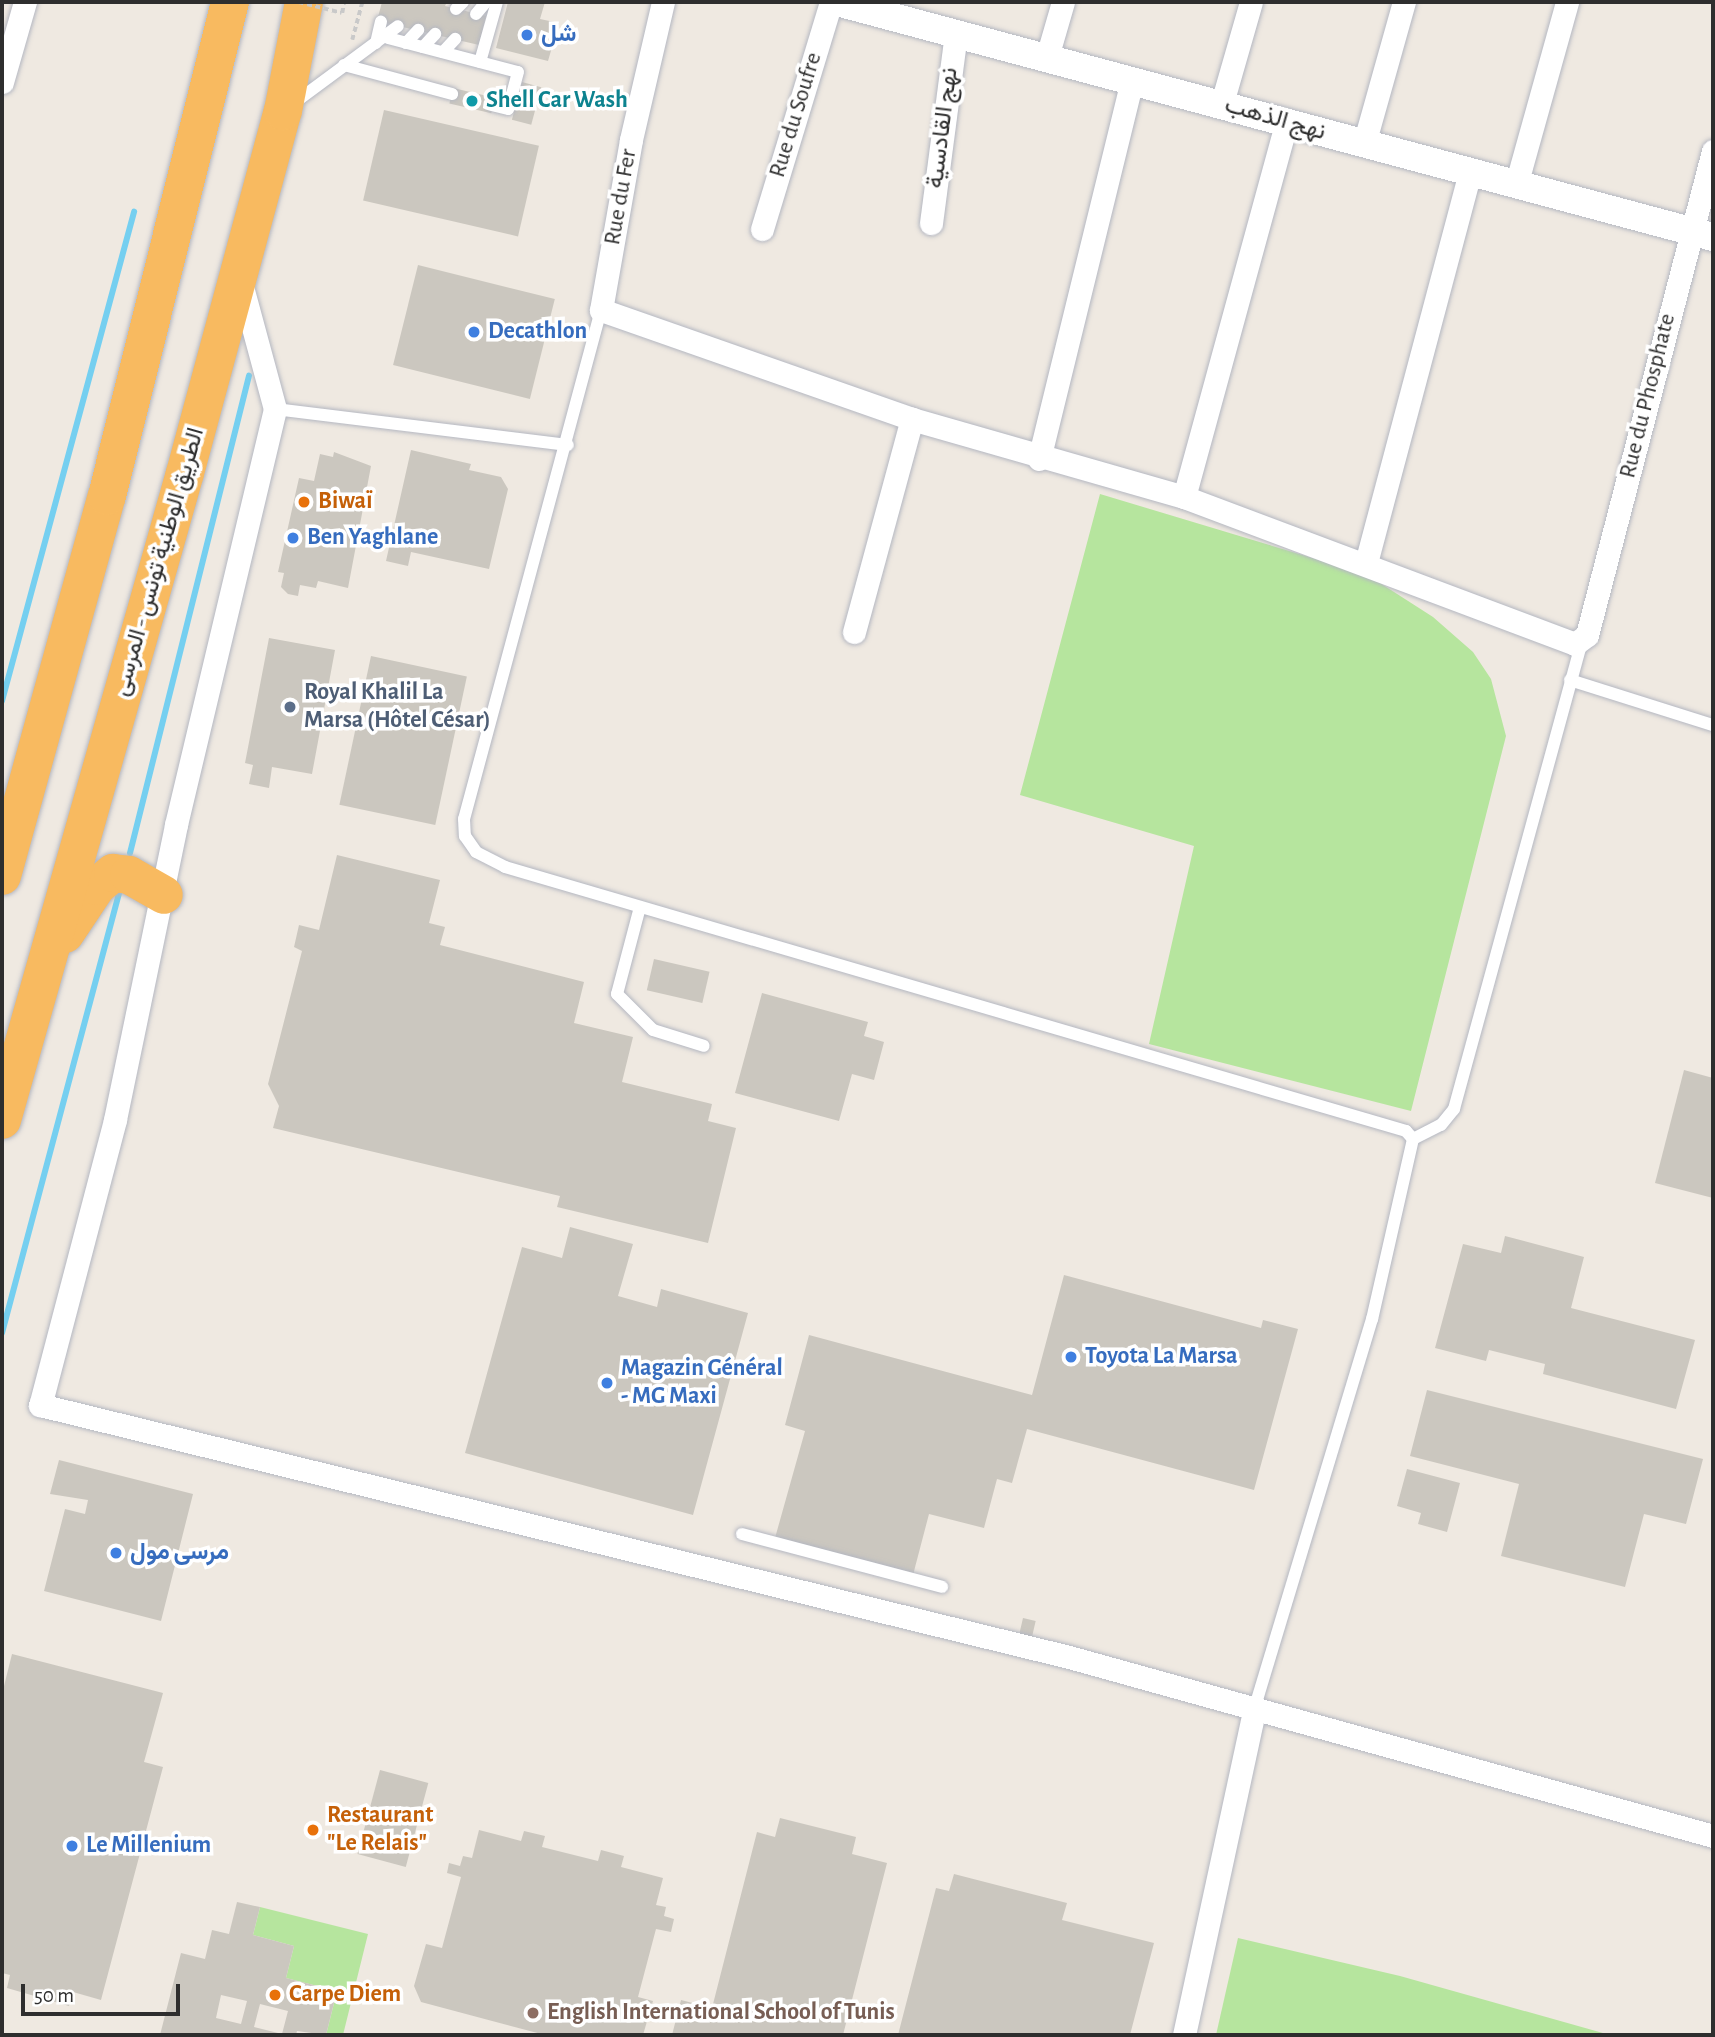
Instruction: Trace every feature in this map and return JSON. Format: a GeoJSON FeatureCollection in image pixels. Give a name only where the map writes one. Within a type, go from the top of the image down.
{"type":"FeatureCollection","features":[{"type":"Feature","properties":{"kind":"highway"},"geometry":{"type":"LineString","coordinates":[[2,876],[107,496],[230,2]]}},
{"type":"Feature","properties":{"kind":"highway","name":"الطريق الوطنية تونس - المرسى"},"geometry":{"type":"LineString","coordinates":[[2,1120],[239,273],[282,111],[302,2]]}},
{"type":"Feature","properties":{"kind":"highway"},"geometry":{"type":"LineString","coordinates":[[43,968],[106,877],[123,873],[164,895]]}},
{"type":"Feature","properties":{"kind":"street"},"geometry":{"type":"LineString","coordinates":[[2,82],[25,2]]}},
{"type":"Feature","properties":{"kind":"street","name":"Rue du Fer"},"geometry":{"type":"LineString","coordinates":[[601,310],[631,140],[663,2]]}},
{"type":"Feature","properties":{"kind":"street","name":"Rue du Soufre"},"geometry":{"type":"LineString","coordinates":[[762,229],[831,2]]}},
{"type":"Feature","properties":{"kind":"street","name":"نهج الذهب"},"geometry":{"type":"LineString","coordinates":[[837,2],[905,10],[956,33],[1702,234]]}},
{"type":"Feature","properties":{"kind":"street"},"geometry":{"type":"LineString","coordinates":[[1047,57],[1063,2]]}},
{"type":"Feature","properties":{"kind":"street"},"geometry":{"type":"LineString","coordinates":[[1222,103],[1251,2]]}},
{"type":"Feature","properties":{"kind":"street"},"geometry":{"type":"LineString","coordinates":[[1364,144],[1404,2]]}},
{"type":"Feature","properties":{"kind":"street"},"geometry":{"type":"LineString","coordinates":[[1516,185],[1567,2]]}},
{"type":"Feature","properties":{"kind":"street","name":"نهج القادسية"},"geometry":{"type":"LineString","coordinates":[[931,223],[956,33]]}},
{"type":"Feature","properties":{"kind":"street"},"geometry":{"type":"LineString","coordinates":[[1039,459],[1132,79]]}},
{"type":"Feature","properties":{"kind":"street"},"geometry":{"type":"LineString","coordinates":[[1184,497],[1286,122]]}},
{"type":"Feature","properties":{"kind":"street","name":"Rue du Phosphate"},"geometry":{"type":"LineString","coordinates":[[1583,641],[1702,234],[1713,151]]}},
{"type":"Feature","properties":{"kind":"street"},"geometry":{"type":"LineString","coordinates":[[1366,563],[1470,172]]}},
{"type":"Feature","properties":{"kind":"street"},"geometry":{"type":"LineString","coordinates":[[239,273],[275,409],[114,1119],[40,1405],[1069,1657],[1254,1711],[1713,1836]]}},
{"type":"Feature","properties":{"kind":"street"},"geometry":{"type":"LineString","coordinates":[[601,310],[912,419],[1039,459],[1184,497],[1366,563],[1568,642],[1583,641]]}},
{"type":"Feature","properties":{"kind":"street"},"geometry":{"type":"LineString","coordinates":[[854,632],[912,419]]}},
{"type":"Feature","properties":{"kind":"street"},"geometry":{"type":"LineString","coordinates":[[1184,2035],[1254,1711]]}},
{"type":"Feature","properties":{"kind":"lane"},"geometry":{"type":"LineString","coordinates":[[475,14],[486,2]]}},
{"type":"Feature","properties":{"kind":"lane"},"geometry":{"type":"LineString","coordinates":[[480,62],[497,2]]}},
{"type":"Feature","properties":{"kind":"lane"},"geometry":{"type":"LineString","coordinates":[[381,22],[382,41]]}},
{"type":"Feature","properties":{"kind":"lane"},"geometry":{"type":"LineString","coordinates":[[282,111],[344,65],[382,41],[398,26]]}},
{"type":"Feature","properties":{"kind":"lane"},"geometry":{"type":"LineString","coordinates":[[405,43],[418,30]]}},
{"type":"Feature","properties":{"kind":"lane"},"geometry":{"type":"LineString","coordinates":[[423,47],[435,34]]}},
{"type":"Feature","properties":{"kind":"lane"},"geometry":{"type":"LineString","coordinates":[[443,52],[455,39]]}},
{"type":"Feature","properties":{"kind":"lane"},"geometry":{"type":"LineString","coordinates":[[382,41],[423,47],[518,72],[508,109],[492,105]]}},
{"type":"Feature","properties":{"kind":"lane"},"geometry":{"type":"LineString","coordinates":[[344,65],[452,94]]}},
{"type":"Feature","properties":{"kind":"lane"},"geometry":{"type":"LineString","coordinates":[[601,310],[568,445],[464,819],[465,836],[476,852],[505,867],[1406,1131],[1413,1139]]}},
{"type":"Feature","properties":{"kind":"lane"},"geometry":{"type":"LineString","coordinates":[[275,409],[568,445]]}},
{"type":"Feature","properties":{"kind":"lane"},"geometry":{"type":"LineString","coordinates":[[1413,1139],[1441,1125],[1454,1109],[1570,680],[1583,641]]}},
{"type":"Feature","properties":{"kind":"lane"},"geometry":{"type":"LineString","coordinates":[[1570,680],[1713,725]]}},
{"type":"Feature","properties":{"kind":"lane"},"geometry":{"type":"LineString","coordinates":[[640,907],[617,994],[653,1030],[704,1045]]}},
{"type":"Feature","properties":{"kind":"lane"},"geometry":{"type":"LineString","coordinates":[[1254,1711],[1372,1319],[1413,1139]]}},
{"type":"Feature","properties":{"kind":"lane"},"geometry":{"type":"LineString","coordinates":[[742,1534],[942,1587]]}},
{"type":"Feature","properties":{"kind":"path"},"geometry":{"type":"LineString","coordinates":[[302,2],[342,13],[344,2]]}},
{"type":"Feature","properties":{"kind":"path"},"geometry":{"type":"LineString","coordinates":[[359,17],[362,2]]}},
{"type":"Feature","properties":{"kind":"green space"},"geometry":{"type":"Polygon","coordinates":[[[1100,494],[1366,574],[1433,617],[1473,652],[1491,679],[1506,736],[1411,1111],[1149,1044],[1194,846],[1020,795],[1100,494]]]}},
{"type":"Feature","properties":{"kind":"green space"},"geometry":{"type":"Polygon","coordinates":[[[260,1907],[368,1934],[343,2035],[326,2035],[337,1991],[286,1978],[294,1946],[253,1935],[260,1907]]]}},
{"type":"Feature","properties":{"kind":"green space"},"geometry":{"type":"Polygon","coordinates":[[[1238,1938],[1400,1976],[1610,2035],[1216,2035],[1238,1938]]]}},
{"type":"Feature","properties":{"kind":"building"},"geometry":{"type":"Polygon","coordinates":[[[382,2],[447,2],[445,6],[486,16],[479,45],[377,21],[382,2]]]}},
{"type":"Feature","properties":{"kind":"building","name":"شل"},"geometry":{"type":"Polygon","coordinates":[[[508,2],[545,2],[540,19],[559,23],[548,61],[496,48],[508,2]]]}},
{"type":"Feature","properties":{"kind":"building"},"geometry":{"type":"Polygon","coordinates":[[[522,82],[541,87],[531,125],[512,120],[522,82]]]}},
{"type":"Feature","properties":{"kind":"building","name":"Shell Car Wash"},"geometry":{"type":"Polygon","coordinates":[[[453,88],[495,98],[491,113],[449,104],[453,88]]]}},
{"type":"Feature","properties":{"kind":"building"},"geometry":{"type":"Polygon","coordinates":[[[384,110],[539,146],[518,236],[363,201],[384,110]]]}},
{"type":"Feature","properties":{"kind":"building","name":"Decathlon"},"geometry":{"type":"Polygon","coordinates":[[[418,265],[555,299],[530,399],[393,365],[418,265]]]}},
{"type":"Feature","properties":{"kind":"building"},"geometry":{"type":"Polygon","coordinates":[[[411,450],[471,464],[469,470],[501,477],[508,489],[489,569],[411,552],[408,566],[386,561],[411,450]]]}},
{"type":"Feature","properties":{"kind":"building"},"geometry":{"type":"Polygon","coordinates":[[[334,452],[371,466],[348,588],[318,581],[316,588],[300,585],[298,596],[288,594],[281,587],[284,573],[278,572],[299,478],[314,481],[320,454],[333,457],[334,452]]]}},
{"type":"Feature","properties":{"kind":"building","name":"Royal Khalil La Marsa (Hôtel César)"},"geometry":{"type":"Polygon","coordinates":[[[269,638],[335,650],[312,774],[272,767],[269,788],[249,784],[253,765],[245,763],[269,638]]]}},
{"type":"Feature","properties":{"kind":"building"},"geometry":{"type":"Polygon","coordinates":[[[371,656],[467,676],[435,825],[339,805],[371,656]]]}},
{"type":"Feature","properties":{"kind":"building"},"geometry":{"type":"Polygon","coordinates":[[[337,855],[440,880],[429,923],[445,927],[440,945],[584,982],[574,1023],[633,1037],[622,1082],[712,1104],[708,1121],[736,1128],[708,1243],[557,1207],[560,1196],[273,1128],[279,1106],[268,1084],[302,951],[294,947],[299,925],[319,930],[337,855]]]}},
{"type":"Feature","properties":{"kind":"building"},"geometry":{"type":"Polygon","coordinates":[[[654,959],[710,972],[702,1003],[647,990],[654,959]]]}},
{"type":"Feature","properties":{"kind":"building"},"geometry":{"type":"Polygon","coordinates":[[[762,993],[868,1022],[864,1036],[884,1042],[874,1080],[852,1074],[839,1121],[735,1093],[762,993]]]}},
{"type":"Feature","properties":{"kind":"building"},"geometry":{"type":"Polygon","coordinates":[[[1684,1070],[1713,1078],[1713,1198],[1655,1183],[1684,1070]]]}},
{"type":"Feature","properties":{"kind":"building","name":"Magazin Général - MG Maxi"},"geometry":{"type":"Polygon","coordinates":[[[570,1227],[633,1244],[618,1296],[657,1307],[661,1289],[748,1313],[693,1515],[465,1453],[522,1247],[562,1258],[570,1227]]]}},
{"type":"Feature","properties":{"kind":"building"},"geometry":{"type":"Polygon","coordinates":[[[1505,1236],[1584,1257],[1571,1308],[1695,1340],[1676,1409],[1543,1374],[1545,1364],[1489,1350],[1486,1361],[1435,1348],[1463,1244],[1501,1253],[1505,1236]]]}},
{"type":"Feature","properties":{"kind":"building"},"geometry":{"type":"Polygon","coordinates":[[[1064,1275],[1261,1328],[1263,1320],[1298,1329],[1254,1490],[1027,1429],[1012,1483],[997,1479],[984,1528],[929,1514],[913,1575],[775,1538],[805,1431],[785,1425],[809,1335],[1032,1395],[1064,1275]]]}},
{"type":"Feature","properties":{"kind":"building"},"geometry":{"type":"Polygon","coordinates":[[[1427,1390],[1703,1459],[1686,1524],[1644,1514],[1625,1587],[1501,1556],[1519,1484],[1410,1456],[1427,1390]]]}},
{"type":"Feature","properties":{"kind":"building","name":"مرسى مول"},"geometry":{"type":"Polygon","coordinates":[[[59,1460],[193,1494],[161,1621],[44,1591],[65,1509],[85,1514],[88,1500],[50,1494],[59,1460]]]}},
{"type":"Feature","properties":{"kind":"building"},"geometry":{"type":"Polygon","coordinates":[[[1407,1469],[1460,1483],[1447,1532],[1418,1524],[1421,1513],[1397,1506],[1407,1469]]]}},
{"type":"Feature","properties":{"kind":"building"},"geometry":{"type":"Polygon","coordinates":[[[1023,1618],[1036,1621],[1031,1640],[1019,1637],[1023,1618]]]}},
{"type":"Feature","properties":{"kind":"building","name":"Le Millenium"},"geometry":{"type":"Polygon","coordinates":[[[12,1654],[163,1693],[144,1762],[163,1767],[101,2000],[73,1992],[69,2006],[7,1988],[10,1975],[2,1973],[2,1694],[12,1654]]]}},
{"type":"Feature","properties":{"kind":"building"},"geometry":{"type":"Polygon","coordinates":[[[380,1770],[428,1783],[406,1867],[357,1854],[380,1770]]]}},
{"type":"Feature","properties":{"kind":"building"},"geometry":{"type":"Polygon","coordinates":[[[780,1818],[856,1837],[852,1854],[887,1863],[843,2035],[672,2035],[681,2000],[712,2008],[757,1832],[775,1837],[780,1818]]]}},
{"type":"Feature","properties":{"kind":"building"},"geometry":{"type":"Polygon","coordinates":[[[479,1830],[521,1841],[524,1831],[545,1836],[542,1847],[598,1861],[601,1850],[624,1856],[621,1867],[663,1878],[656,1905],[666,1907],[664,1916],[674,1919],[671,1932],[656,1929],[638,1997],[653,2001],[643,2035],[545,2035],[421,2002],[414,1986],[426,1944],[442,1948],[461,1877],[447,1873],[449,1863],[460,1866],[463,1856],[472,1858],[479,1830]]]}},
{"type":"Feature","properties":{"kind":"building"},"geometry":{"type":"Polygon","coordinates":[[[954,1874],[1067,1903],[1062,1920],[1154,1943],[1130,2035],[898,2035],[936,1888],[949,1891],[954,1874]]]}},
{"type":"Feature","properties":{"kind":"building"},"geometry":{"type":"Polygon","coordinates":[[[237,1902],[260,1907],[253,1935],[294,1946],[286,1978],[337,1991],[326,2035],[297,2031],[296,2035],[160,2035],[181,1953],[205,1959],[212,1930],[229,1934],[237,1902]],[[221,1995],[216,2018],[241,2024],[247,2001],[221,1995]],[[260,2004],[254,2027],[282,2034],[288,2011],[260,2004]]]}},
{"type":"Feature","properties":{"kind":"waterway"},"geometry":{"type":"LineString","coordinates":[[2,701],[134,212]]}},
{"type":"Feature","properties":{"kind":"waterway"},"geometry":{"type":"LineString","coordinates":[[130,853],[249,376]]}},
{"type":"Feature","properties":{"kind":"waterway"},"geometry":{"type":"LineString","coordinates":[[2,1333],[120,888]]}},
{"type":"Feature","properties":{"kind":"place","name":"شل"},"geometry":{"type":"Point","coordinates":[527,35]}},
{"type":"Feature","properties":{"kind":"place","name":"Shell Car Wash"},"geometry":{"type":"Point","coordinates":[472,101]}},
{"type":"Feature","properties":{"kind":"place","name":"Decathlon"},"geometry":{"type":"Point","coordinates":[474,332]}},
{"type":"Feature","properties":{"kind":"place","name":"Biwaï"},"geometry":{"type":"Point","coordinates":[304,502]}},
{"type":"Feature","properties":{"kind":"place","name":"Ben Yaghlane"},"geometry":{"type":"Point","coordinates":[293,538]}},
{"type":"Feature","properties":{"kind":"place","name":"Royal Khalil La Marsa (Hôtel César)"},"geometry":{"type":"Point","coordinates":[290,707]}},
{"type":"Feature","properties":{"kind":"place","name":"Toyota La Marsa"},"geometry":{"type":"Point","coordinates":[1071,1357]}},
{"type":"Feature","properties":{"kind":"place","name":"Magazin Général - MG Maxi"},"geometry":{"type":"Point","coordinates":[607,1383]}},
{"type":"Feature","properties":{"kind":"place","name":"مرسى مول"},"geometry":{"type":"Point","coordinates":[116,1553]}},
{"type":"Feature","properties":{"kind":"place","name":"Restaurant \"Le Relais\""},"geometry":{"type":"Point","coordinates":[313,1830]}},
{"type":"Feature","properties":{"kind":"place","name":"Le Millenium"},"geometry":{"type":"Point","coordinates":[72,1846]}},
{"type":"Feature","properties":{"kind":"place","name":"Carpe Diem"},"geometry":{"type":"Point","coordinates":[275,1995]}},
{"type":"Feature","properties":{"kind":"place","name":"English International School of Tunis"},"geometry":{"type":"Point","coordinates":[533,2013]}}]}
